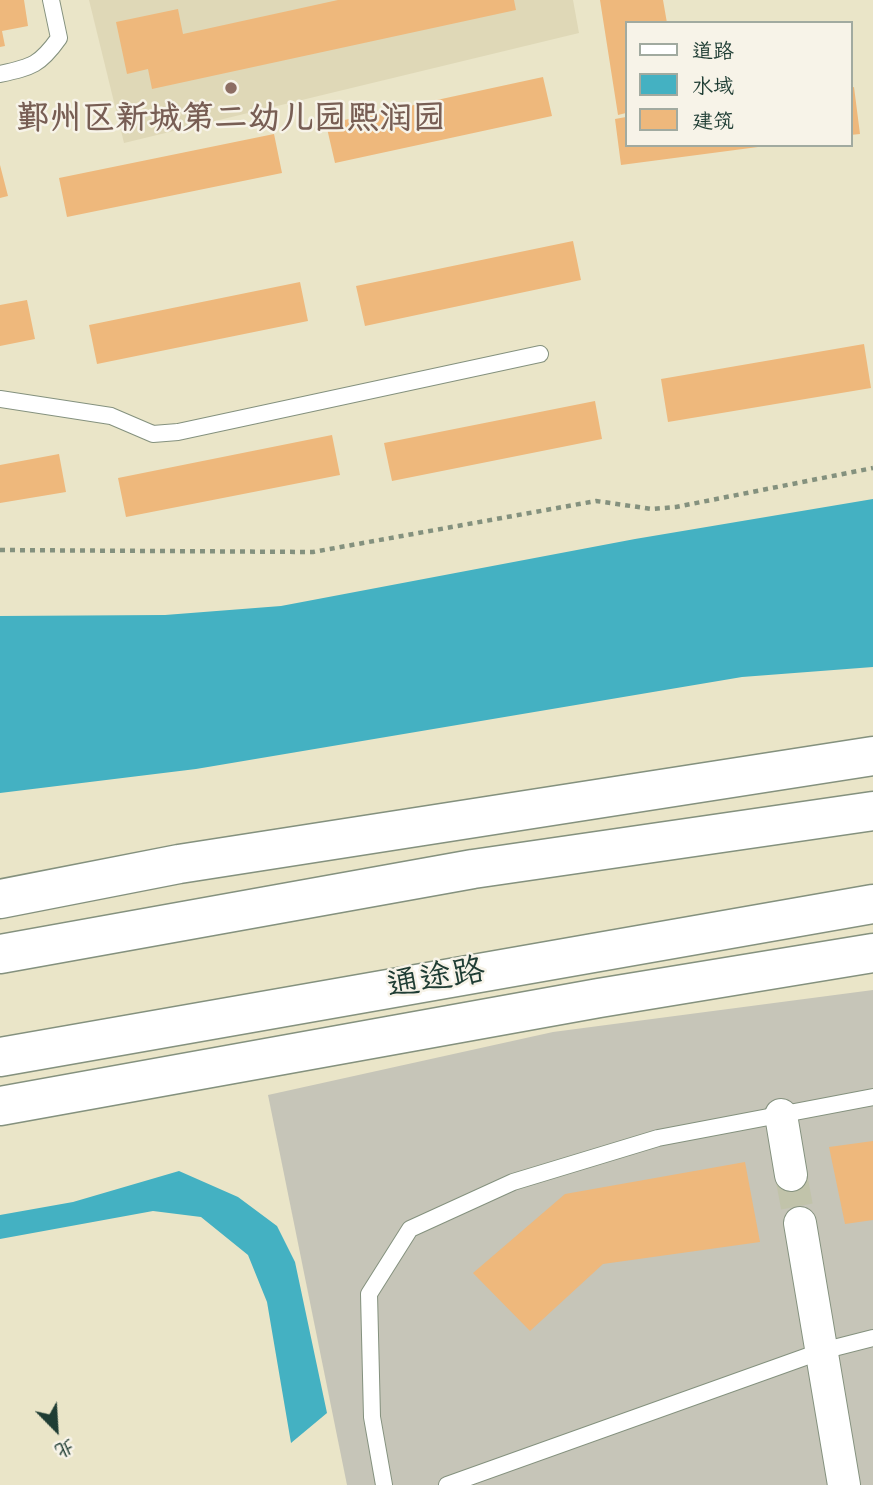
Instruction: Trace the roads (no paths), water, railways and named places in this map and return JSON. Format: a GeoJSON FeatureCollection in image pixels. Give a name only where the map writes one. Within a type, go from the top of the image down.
{"type":"FeatureCollection","features":[{"type":"Feature","properties":{"kind":"main road"},"geometry":{"type":"LineString","coordinates":[[0,899],[179,864],[873,756]]}},
{"type":"Feature","properties":{"kind":"main road"},"geometry":{"type":"LineString","coordinates":[[0,954],[473,869],[873,811]]}},
{"type":"Feature","properties":{"kind":"main road","name":"通途路"},"geometry":{"type":"LineString","coordinates":[[0,1057],[873,904]]}},
{"type":"Feature","properties":{"kind":"main road"},"geometry":{"type":"LineString","coordinates":[[0,1106],[599,998],[873,953]]}},
{"type":"Feature","properties":{"kind":"street"},"geometry":{"type":"LineString","coordinates":[[781,1115],[791,1175]]}},
{"type":"Feature","properties":{"kind":"street"},"geometry":{"type":"LineString","coordinates":[[800,1223],[844,1485]]}},
{"type":"Feature","properties":{"kind":"lane"},"geometry":{"type":"LineString","coordinates":[[0,74],[32,67],[45,57],[59,38],[51,0]]}},
{"type":"Feature","properties":{"kind":"lane"},"geometry":{"type":"LineString","coordinates":[[0,399],[111,416],[153,434],[178,432],[540,354]]}},
{"type":"Feature","properties":{"kind":"lane"},"geometry":{"type":"LineString","coordinates":[[384,1485],[372,1417],[369,1294],[410,1229],[513,1182],[658,1138],[873,1097]]}},
{"type":"Feature","properties":{"kind":"lane"},"geometry":{"type":"LineString","coordinates":[[447,1485],[822,1351],[873,1338]]}},
{"type":"Feature","properties":{"kind":"water"},"geometry":{"type":"Polygon","coordinates":[[[873,499],[873,667],[742,677],[196,769],[0,793],[0,616],[165,615],[281,606],[635,539],[873,499]]]}},
{"type":"Feature","properties":{"kind":"water"},"geometry":{"type":"Polygon","coordinates":[[[179,1171],[238,1197],[277,1226],[295,1262],[327,1413],[291,1443],[267,1302],[248,1255],[201,1217],[153,1211],[0,1239],[0,1215],[73,1202],[179,1171]]]}},
{"type":"Feature","properties":{"kind":"tunnel"},"geometry":{"type":"LineString","coordinates":[[791,1175],[800,1223]]}},
{"type":"Feature","properties":{"kind":"place","name":"鄞州区新城第二幼儿园熙润园"},"geometry":{"type":"Point","coordinates":[231,88]}}]}
